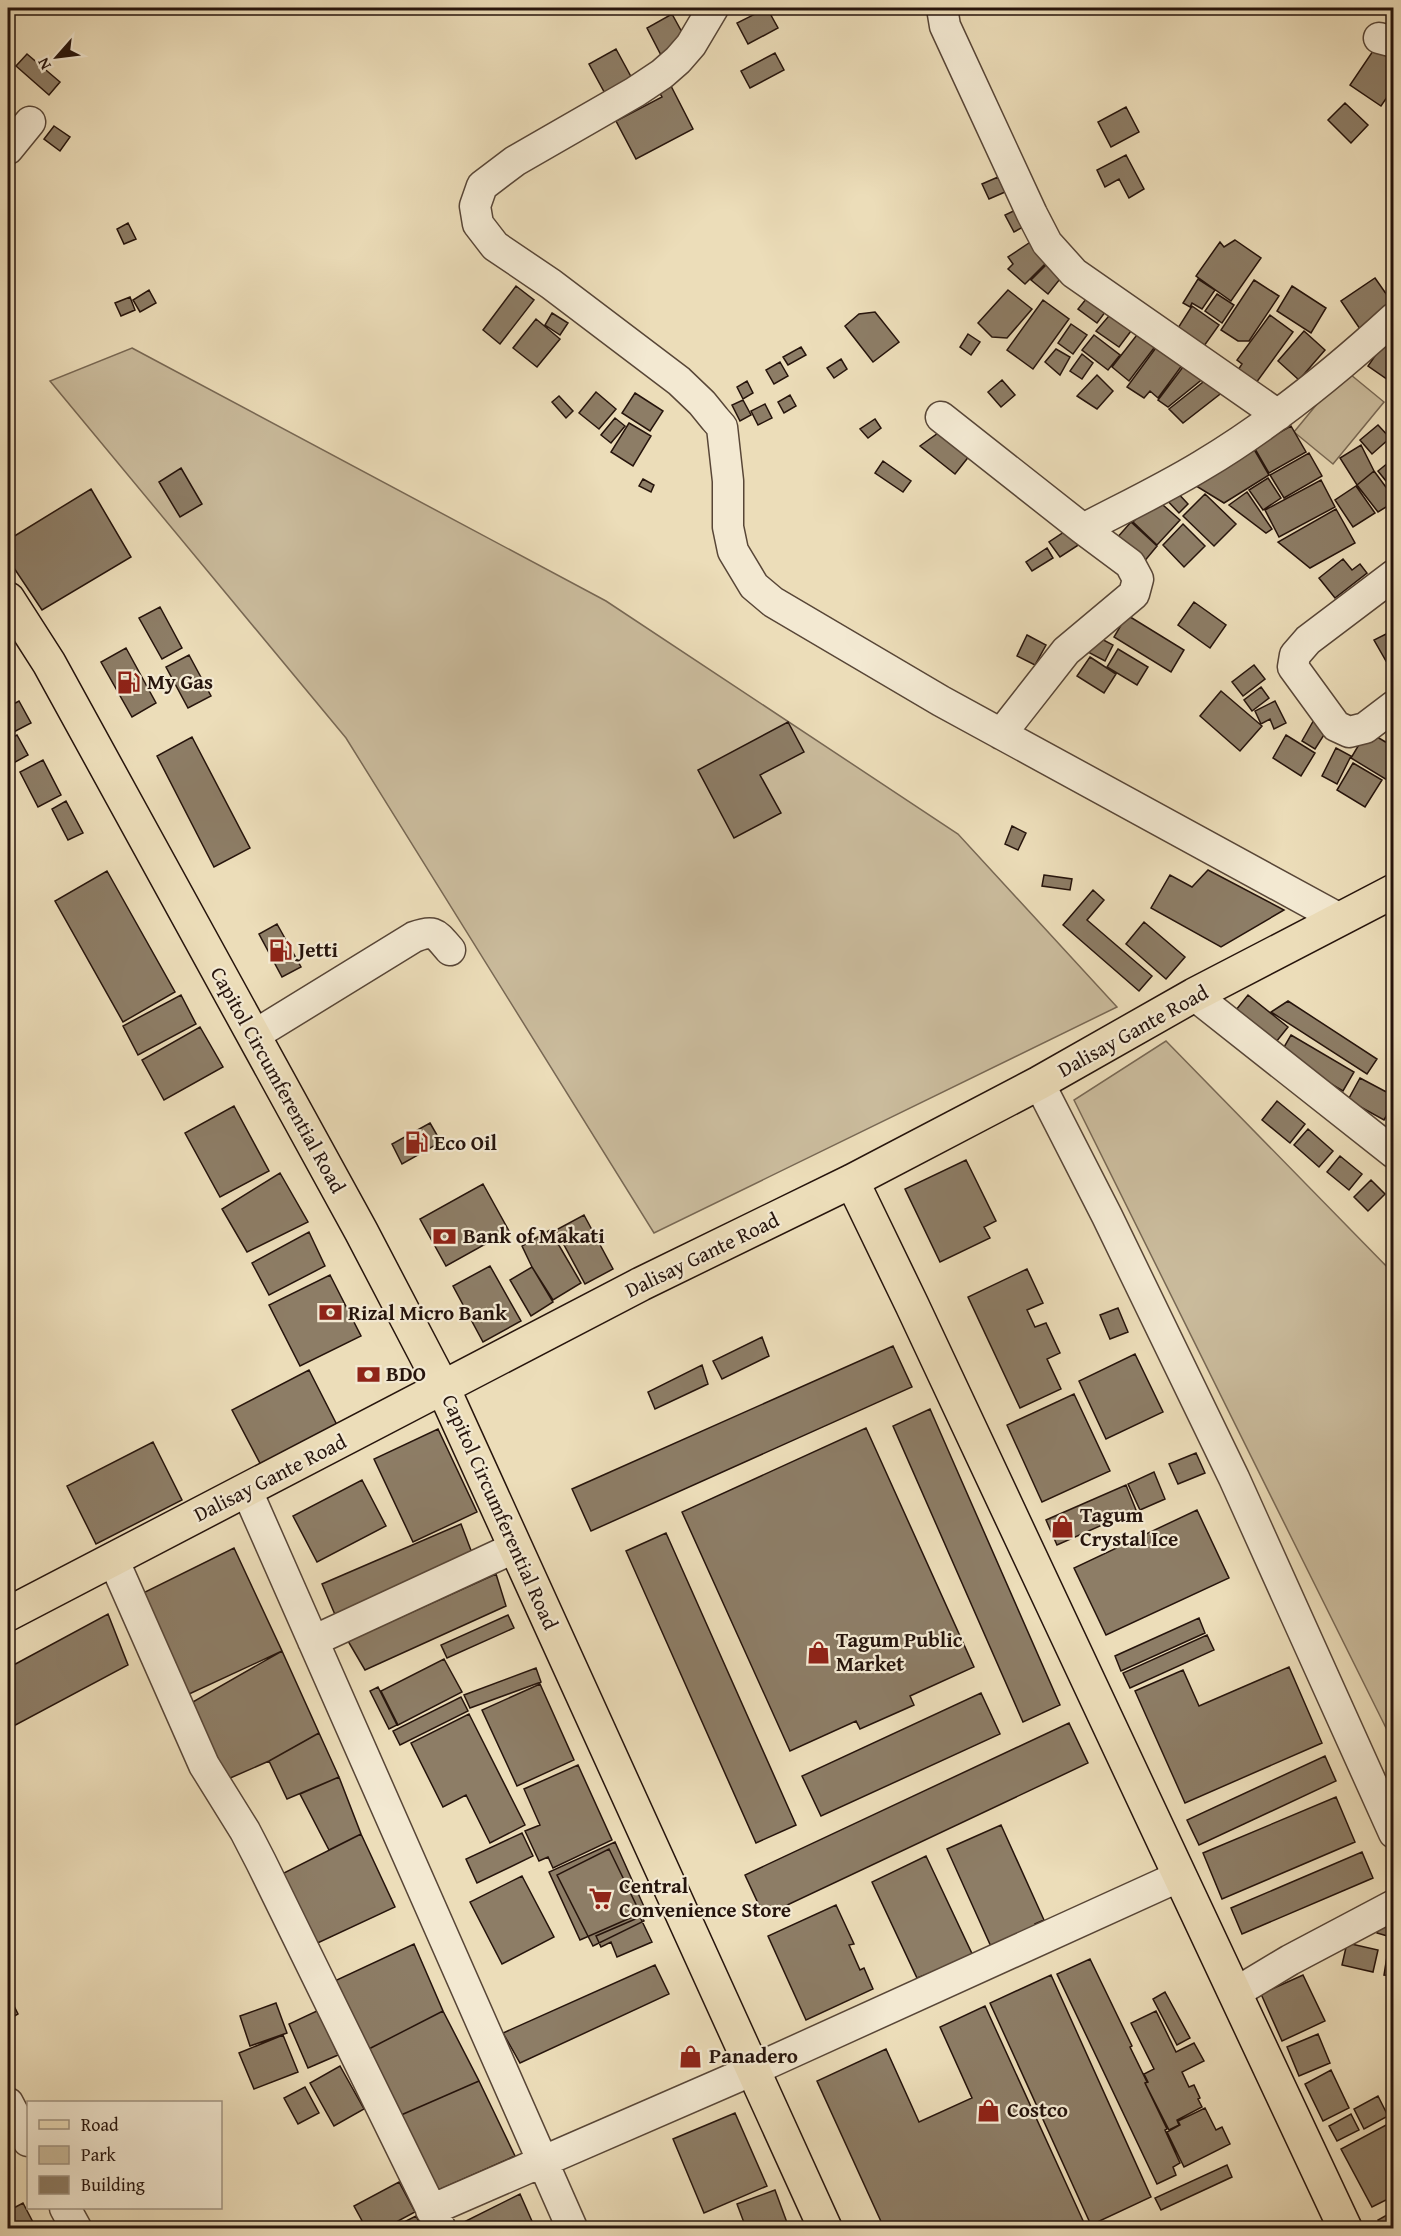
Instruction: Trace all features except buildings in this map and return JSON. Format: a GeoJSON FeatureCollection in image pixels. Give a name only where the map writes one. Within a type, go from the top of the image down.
{"type":"FeatureCollection","features":[{"type":"Feature","properties":{"kind":"main road","name":"Capitol Circumferential Road"},"geometry":{"type":"LineString","coordinates":[[8,599],[43,653],[361,1232],[443,1388],[825,2229]]}},
{"type":"Feature","properties":{"kind":"main road","name":"Dalisay Gante Road"},"geometry":{"type":"LineString","coordinates":[[8,1614],[642,1284],[852,1181],[1039,1083],[1194,995],[1394,891]]}},
{"type":"Feature","properties":{"kind":"main road"},"geometry":{"type":"LineString","coordinates":[[852,1181],[1235,1993],[1337,2226]]}},
{"type":"Feature","properties":{"kind":"street"},"geometry":{"type":"LineString","coordinates":[[713,8],[691,45],[662,74],[635,92],[533,149],[482,186],[475,206],[478,224],[495,246],[551,284],[679,381],[716,418],[722,427],[728,481],[728,527],[733,551],[754,586],[773,602],[1001,734],[1340,920]]}},
{"type":"Feature","properties":{"kind":"street"},"geometry":{"type":"LineString","coordinates":[[942,8],[945,26],[1047,243],[1074,273],[1278,415]]}},
{"type":"Feature","properties":{"kind":"street"},"geometry":{"type":"LineString","coordinates":[[8,149],[30,122]]}},
{"type":"Feature","properties":{"kind":"street"},"geometry":{"type":"LineString","coordinates":[[1083,529],[1202,465],[1278,415],[1394,318]]}},
{"type":"Feature","properties":{"kind":"street"},"geometry":{"type":"LineString","coordinates":[[941,417],[1130,564],[1138,579],[1134,594],[1066,651],[1001,734]]}},
{"type":"Feature","properties":{"kind":"street"},"geometry":{"type":"LineString","coordinates":[[1394,575],[1308,640],[1295,656],[1293,667],[1336,726],[1349,732],[1365,728],[1394,706]]}},
{"type":"Feature","properties":{"kind":"street"},"geometry":{"type":"LineString","coordinates":[[253,1036],[414,937],[426,932],[436,934],[450,950]]}},
{"type":"Feature","properties":{"kind":"street"},"geometry":{"type":"LineString","coordinates":[[1194,995],[1394,1153]]}},
{"type":"Feature","properties":{"kind":"street"},"geometry":{"type":"LineString","coordinates":[[1039,1083],[1107,1216],[1234,1478],[1394,1833]]}},
{"type":"Feature","properties":{"kind":"street"},"geometry":{"type":"LineString","coordinates":[[247,1491],[572,2229]]}},
{"type":"Feature","properties":{"kind":"street"},"geometry":{"type":"LineString","coordinates":[[313,1641],[516,1547]]}},
{"type":"Feature","properties":{"kind":"street"},"geometry":{"type":"LineString","coordinates":[[113,1559],[204,1765],[245,1831],[261,1862],[436,2220],[543,2162],[753,2070],[1180,1876]]}},
{"type":"Feature","properties":{"kind":"street"},"geometry":{"type":"LineString","coordinates":[[1235,1993],[1290,1960],[1394,1905]]}},
{"type":"Feature","properties":{"kind":"street"},"geometry":{"type":"LineString","coordinates":[[8,2103],[27,2139]]}},
{"type":"Feature","properties":{"kind":"street"},"geometry":{"type":"LineString","coordinates":[[66,2209],[76,2229]]}},
{"type":"Feature","properties":{"kind":"green space"},"geometry":{"type":"Polygon","coordinates":[[[132,348],[606,601],[958,834],[1117,1007],[654,1233],[346,738],[50,381],[132,348]]]}},
{"type":"Feature","properties":{"kind":"green space"},"geometry":{"type":"Polygon","coordinates":[[[1345,370],[1384,402],[1333,464],[1294,432],[1345,370]]]}},
{"type":"Feature","properties":{"kind":"green space"},"geometry":{"type":"Polygon","coordinates":[[[1166,1041],[1393,1273],[1393,1742],[1074,1100],[1166,1041]]]}},
{"type":"Feature","properties":{"kind":"place","name":"My Gas"},"geometry":{"type":"Point","coordinates":[129,682]}},
{"type":"Feature","properties":{"kind":"place","name":"Jetti"},"geometry":{"type":"Point","coordinates":[280,950]}},
{"type":"Feature","properties":{"kind":"place","name":"Eco Oil"},"geometry":{"type":"Point","coordinates":[416,1143]}},
{"type":"Feature","properties":{"kind":"place","name":"Bank of Makati"},"geometry":{"type":"Point","coordinates":[445,1236]}},
{"type":"Feature","properties":{"kind":"place","name":"Rizal Micro Bank"},"geometry":{"type":"Point","coordinates":[330,1313]}},
{"type":"Feature","properties":{"kind":"place","name":"BDO"},"geometry":{"type":"Point","coordinates":[368,1374]}},
{"type":"Feature","properties":{"kind":"place","name":"Tagum Crystal Ice"},"geometry":{"type":"Point","coordinates":[1062,1527]}},
{"type":"Feature","properties":{"kind":"place","name":"Tagum Public Market"},"geometry":{"type":"Point","coordinates":[818,1652]}},
{"type":"Feature","properties":{"kind":"place","name":"Central Convenience Store"},"geometry":{"type":"Point","coordinates":[601,1898]}},
{"type":"Feature","properties":{"kind":"place","name":"Panadero"},"geometry":{"type":"Point","coordinates":[691,2056]}},
{"type":"Feature","properties":{"kind":"place","name":"Costco"},"geometry":{"type":"Point","coordinates":[989,2110]}}]}
